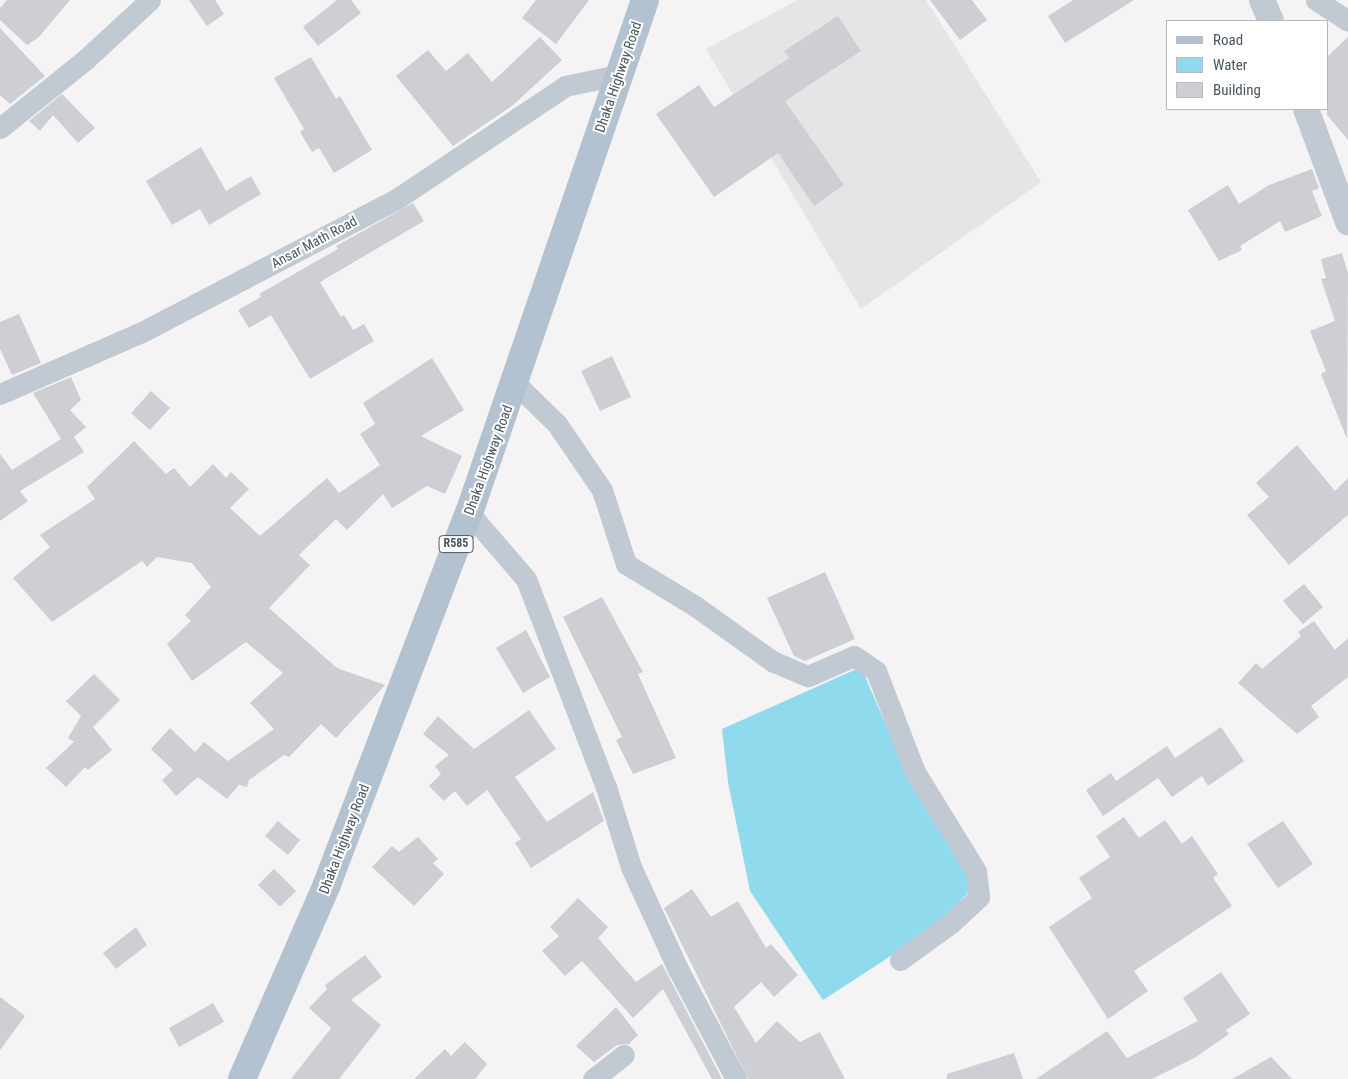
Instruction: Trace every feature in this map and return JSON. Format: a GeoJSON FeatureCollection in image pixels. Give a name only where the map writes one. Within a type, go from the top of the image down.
{"type":"FeatureCollection","features":[{"type":"Feature","properties":{"kind":"main road","name":"Dhaka Highway Road"},"geometry":{"type":"LineString","coordinates":[[242,1079],[327,884],[469,512],[515,383],[618,75],[646,0]]}},
{"type":"Feature","properties":{"kind":"street"},"geometry":{"type":"LineString","coordinates":[[0,128],[86,59],[150,0]]}},
{"type":"Feature","properties":{"kind":"street"},"geometry":{"type":"LineString","coordinates":[[1262,0],[1270,20]]}},
{"type":"Feature","properties":{"kind":"street"},"geometry":{"type":"LineString","coordinates":[[1316,0],[1348,21]]}},
{"type":"Feature","properties":{"kind":"street","name":"Ansar Math Road"},"geometry":{"type":"LineString","coordinates":[[0,394],[142,332],[398,198],[565,86],[618,75]]}},
{"type":"Feature","properties":{"kind":"street"},"geometry":{"type":"LineString","coordinates":[[1306,110],[1348,222]]}},
{"type":"Feature","properties":{"kind":"street"},"geometry":{"type":"LineString","coordinates":[[515,383],[557,424],[602,490],[626,564],[695,606],[772,661],[808,676],[854,656],[876,671],[915,772],[976,871],[979,897],[951,923],[900,960]]}},
{"type":"Feature","properties":{"kind":"street"},"geometry":{"type":"LineString","coordinates":[[469,512],[526,579],[602,778],[631,866],[678,969],[736,1079]]}},
{"type":"Feature","properties":{"kind":"street"},"geometry":{"type":"LineString","coordinates":[[593,1079],[624,1054]]}},
{"type":"Feature","properties":{"kind":"shaded area"},"geometry":{"type":"Polygon","coordinates":[[[798,0],[926,0],[1041,182],[861,309],[706,49],[798,0]]]}},
{"type":"Feature","properties":{"kind":"water"},"geometry":{"type":"Polygon","coordinates":[[[861,667],[907,774],[975,885],[937,926],[823,1000],[750,891],[728,782],[722,729],[861,667]]]}},
{"type":"Feature","properties":{"kind":"building"},"geometry":{"type":"Polygon","coordinates":[[[7,0],[70,0],[38,38],[27,45],[0,20],[0,8],[7,0]]]}},
{"type":"Feature","properties":{"kind":"building"},"geometry":{"type":"Polygon","coordinates":[[[189,0],[215,0],[224,14],[207,26],[189,0]]]}},
{"type":"Feature","properties":{"kind":"building"},"geometry":{"type":"Polygon","coordinates":[[[337,0],[351,0],[361,13],[318,46],[303,27],[337,0]]]}},
{"type":"Feature","properties":{"kind":"building"},"geometry":{"type":"Polygon","coordinates":[[[536,0],[589,0],[556,44],[522,18],[536,0]]]}},
{"type":"Feature","properties":{"kind":"building"},"geometry":{"type":"Polygon","coordinates":[[[930,0],[972,0],[987,20],[960,40],[930,0]]]}},
{"type":"Feature","properties":{"kind":"building"},"geometry":{"type":"Polygon","coordinates":[[[1073,0],[1134,0],[1065,43],[1048,16],[1073,0]]]}},
{"type":"Feature","properties":{"kind":"building"},"geometry":{"type":"Polygon","coordinates":[[[838,16],[861,51],[785,101],[844,185],[814,206],[778,153],[714,197],[656,114],[699,85],[714,107],[789,58],[784,51],[838,16]]]}},
{"type":"Feature","properties":{"kind":"building"},"geometry":{"type":"Polygon","coordinates":[[[0,28],[45,76],[10,104],[0,95],[0,28]]]}},
{"type":"Feature","properties":{"kind":"building"},"geometry":{"type":"Polygon","coordinates":[[[540,37],[562,60],[512,106],[453,146],[396,76],[428,50],[446,71],[468,53],[492,82],[540,37]]]}},
{"type":"Feature","properties":{"kind":"building"},"geometry":{"type":"Polygon","coordinates":[[[1348,37],[1348,140],[1327,115],[1328,56],[1348,37]]]}},
{"type":"Feature","properties":{"kind":"building"},"geometry":{"type":"Polygon","coordinates":[[[311,57],[336,99],[340,96],[372,150],[334,173],[319,148],[312,152],[300,132],[304,129],[274,78],[311,57]]]}},
{"type":"Feature","properties":{"kind":"building"},"geometry":{"type":"Polygon","coordinates":[[[62,94],[95,128],[78,143],[53,115],[40,131],[29,121],[62,94]]]}},
{"type":"Feature","properties":{"kind":"building"},"geometry":{"type":"Polygon","coordinates":[[[201,147],[226,191],[251,176],[261,194],[209,225],[200,209],[172,225],[146,181],[201,147]]]}},
{"type":"Feature","properties":{"kind":"building"},"geometry":{"type":"Polygon","coordinates":[[[1312,169],[1319,188],[1312,191],[1322,216],[1285,232],[1280,221],[1240,246],[1242,250],[1219,261],[1188,210],[1228,185],[1239,204],[1269,185],[1312,169]]]}},
{"type":"Feature","properties":{"kind":"building"},"geometry":{"type":"Polygon","coordinates":[[[413,203],[424,221],[320,282],[341,317],[344,315],[353,330],[364,324],[374,341],[310,379],[271,315],[249,328],[238,310],[261,297],[259,294],[338,249],[336,246],[413,203]]]}},
{"type":"Feature","properties":{"kind":"building"},"geometry":{"type":"Polygon","coordinates":[[[1342,253],[1348,273],[1347,439],[1321,374],[1326,371],[1310,331],[1335,321],[1321,279],[1326,278],[1321,259],[1342,253]]]}},
{"type":"Feature","properties":{"kind":"building"},"geometry":{"type":"Polygon","coordinates":[[[19,314],[41,363],[12,375],[0,349],[0,322],[19,314]]]}},
{"type":"Feature","properties":{"kind":"building"},"geometry":{"type":"Polygon","coordinates":[[[612,356],[631,397],[600,411],[581,371],[612,356]]]}},
{"type":"Feature","properties":{"kind":"building"},"geometry":{"type":"Polygon","coordinates":[[[432,358],[464,410],[421,436],[462,456],[445,494],[427,486],[392,508],[383,494],[347,530],[336,519],[299,555],[310,565],[269,608],[337,668],[385,685],[336,738],[321,724],[289,757],[284,755],[249,780],[247,787],[239,785],[227,799],[198,777],[176,796],[162,780],[173,770],[151,749],[170,728],[195,752],[204,742],[228,761],[274,729],[250,703],[283,673],[246,642],[192,681],[167,644],[191,621],[185,615],[211,587],[192,563],[157,557],[147,567],[142,561],[52,622],[13,578],[50,547],[40,535],[95,499],[87,487],[134,441],[166,474],[174,468],[190,487],[213,464],[226,478],[231,472],[249,489],[230,508],[260,536],[327,478],[339,493],[380,465],[360,434],[375,424],[363,403],[432,358]]]}},
{"type":"Feature","properties":{"kind":"building"},"geometry":{"type":"Polygon","coordinates":[[[71,377],[81,400],[70,410],[86,427],[74,437],[84,452],[20,491],[28,501],[0,521],[0,454],[12,470],[61,439],[33,393],[71,377]]]}},
{"type":"Feature","properties":{"kind":"building"},"geometry":{"type":"Polygon","coordinates":[[[151,391],[170,408],[150,430],[131,413],[151,391]]]}},
{"type":"Feature","properties":{"kind":"building"},"geometry":{"type":"Polygon","coordinates":[[[1297,445],[1335,491],[1348,478],[1348,515],[1289,565],[1247,515],[1269,497],[1256,483],[1297,445]]]}},
{"type":"Feature","properties":{"kind":"building"},"geometry":{"type":"Polygon","coordinates":[[[825,572],[855,639],[805,661],[794,656],[767,598],[825,572]]]}},
{"type":"Feature","properties":{"kind":"building"},"geometry":{"type":"Polygon","coordinates":[[[1304,584],[1323,607],[1303,624],[1283,601],[1304,584]]]}},
{"type":"Feature","properties":{"kind":"building"},"geometry":{"type":"Polygon","coordinates":[[[602,597],[643,672],[638,674],[676,758],[633,774],[616,740],[622,737],[563,617],[602,597]]]}},
{"type":"Feature","properties":{"kind":"building"},"geometry":{"type":"Polygon","coordinates":[[[1314,621],[1335,650],[1348,638],[1348,677],[1311,706],[1319,717],[1297,734],[1238,683],[1256,663],[1262,669],[1301,636],[1298,632],[1314,621]]]}},
{"type":"Feature","properties":{"kind":"building"},"geometry":{"type":"Polygon","coordinates":[[[526,630],[550,677],[523,693],[496,648],[526,630]]]}},
{"type":"Feature","properties":{"kind":"building"},"geometry":{"type":"Polygon","coordinates":[[[94,674],[120,700],[93,727],[112,750],[88,770],[85,767],[66,787],[46,768],[74,742],[68,738],[81,716],[66,701],[94,674]]]}},
{"type":"Feature","properties":{"kind":"building"},"geometry":{"type":"Polygon","coordinates":[[[529,710],[556,749],[515,777],[547,822],[593,792],[604,821],[531,868],[515,843],[521,839],[487,790],[467,806],[455,791],[444,801],[429,786],[441,774],[435,766],[449,755],[423,734],[438,716],[474,749],[529,710]]]}},
{"type":"Feature","properties":{"kind":"building"},"geometry":{"type":"Polygon","coordinates":[[[1221,727],[1244,761],[1208,786],[1202,776],[1172,797],[1158,778],[1103,816],[1086,790],[1111,773],[1116,781],[1167,746],[1175,758],[1221,727]]]}},
{"type":"Feature","properties":{"kind":"building"},"geometry":{"type":"Polygon","coordinates":[[[1124,817],[1139,838],[1165,820],[1182,844],[1192,836],[1218,874],[1213,878],[1232,906],[1134,971],[1148,991],[1108,1019],[1049,927],[1092,898],[1079,878],[1110,857],[1096,836],[1124,817]]]}},
{"type":"Feature","properties":{"kind":"building"},"geometry":{"type":"Polygon","coordinates":[[[278,821],[300,840],[288,855],[265,836],[278,821]]]}},
{"type":"Feature","properties":{"kind":"building"},"geometry":{"type":"Polygon","coordinates":[[[1283,821],[1313,864],[1278,888],[1247,844],[1283,821]]]}},
{"type":"Feature","properties":{"kind":"building"},"geometry":{"type":"Polygon","coordinates":[[[418,837],[438,859],[433,863],[444,874],[414,906],[372,867],[392,846],[399,852],[418,837]]]}},
{"type":"Feature","properties":{"kind":"building"},"geometry":{"type":"Polygon","coordinates":[[[274,869],[296,891],[280,907],[258,885],[274,869]]]}},
{"type":"Feature","properties":{"kind":"building"},"geometry":{"type":"Polygon","coordinates":[[[692,889],[711,917],[738,901],[766,948],[771,944],[798,975],[774,997],[761,982],[734,1007],[756,1043],[777,1021],[800,1042],[820,1032],[845,1079],[748,1079],[664,908],[692,889]]]}},
{"type":"Feature","properties":{"kind":"building"},"geometry":{"type":"Polygon","coordinates":[[[578,898],[608,927],[598,938],[636,982],[662,964],[722,1079],[712,1079],[663,989],[633,1018],[582,961],[565,976],[542,951],[559,936],[550,927],[578,898]]]}},
{"type":"Feature","properties":{"kind":"building"},"geometry":{"type":"Polygon","coordinates":[[[136,927],[147,945],[116,969],[103,953],[136,927]]]}},
{"type":"Feature","properties":{"kind":"building"},"geometry":{"type":"Polygon","coordinates":[[[365,955],[382,977],[351,1000],[381,1025],[339,1079],[291,1079],[331,1028],[309,1008],[327,989],[325,985],[365,955]]]}},
{"type":"Feature","properties":{"kind":"building"},"geometry":{"type":"Polygon","coordinates":[[[1221,972],[1250,1014],[1226,1030],[1229,1034],[1196,1057],[1152,1079],[1036,1079],[1107,1031],[1127,1058],[1198,1021],[1183,998],[1221,972]]]}},
{"type":"Feature","properties":{"kind":"building"},"geometry":{"type":"Polygon","coordinates":[[[0,997],[25,1016],[0,1050],[0,997]]]}},
{"type":"Feature","properties":{"kind":"building"},"geometry":{"type":"Polygon","coordinates":[[[213,1003],[224,1022],[179,1047],[169,1028],[213,1003]]]}},
{"type":"Feature","properties":{"kind":"building"},"geometry":{"type":"Polygon","coordinates":[[[616,1007],[638,1035],[629,1044],[617,1045],[594,1062],[576,1046],[616,1007]]]}},
{"type":"Feature","properties":{"kind":"building"},"geometry":{"type":"Polygon","coordinates":[[[465,1042],[487,1064],[475,1079],[414,1079],[445,1049],[451,1056],[465,1042]]]}},
{"type":"Feature","properties":{"kind":"building"},"geometry":{"type":"Polygon","coordinates":[[[1014,1053],[1023,1079],[947,1079],[947,1074],[1014,1053]]]}},
{"type":"Feature","properties":{"kind":"building"},"geometry":{"type":"Polygon","coordinates":[[[1271,1057],[1292,1079],[1232,1079],[1271,1057]]]}}]}
